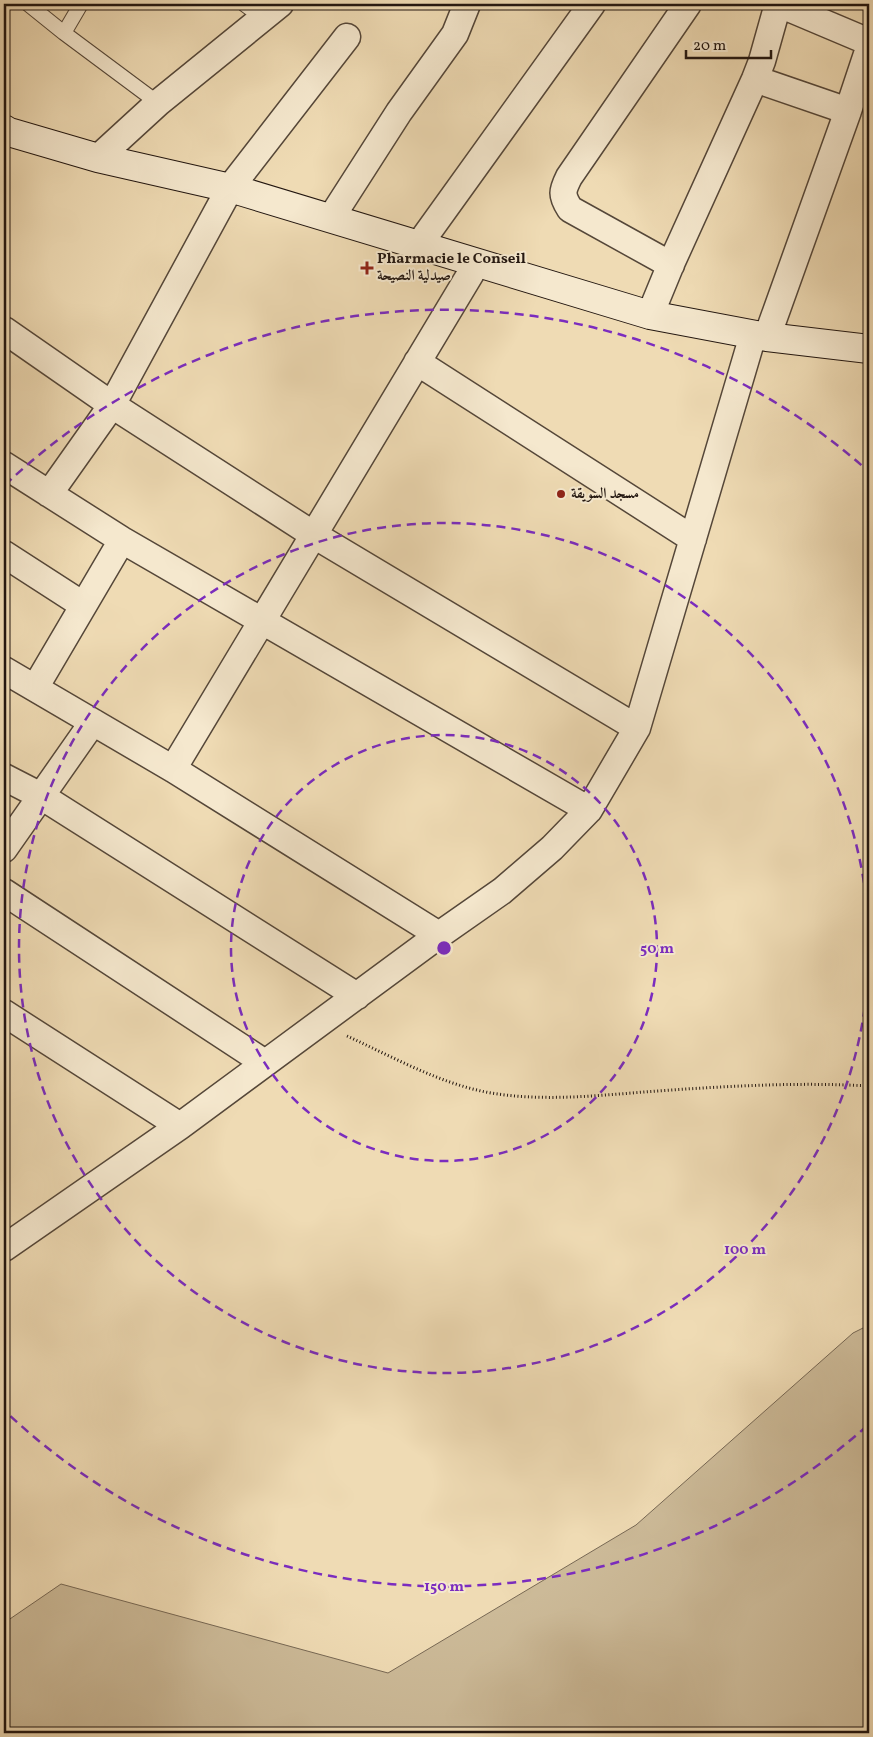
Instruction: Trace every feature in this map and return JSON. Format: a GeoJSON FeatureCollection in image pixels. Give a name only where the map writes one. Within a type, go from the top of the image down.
{"type":"FeatureCollection","features":[{"type":"Feature","properties":{"kind":"street"},"geometry":{"type":"LineString","coordinates":[[331,218],[399,112],[455,34],[467,4]]}},
{"type":"Feature","properties":{"kind":"street"},"geometry":{"type":"LineString","coordinates":[[418,246],[592,4]]}},
{"type":"Feature","properties":{"kind":"street"},"geometry":{"type":"LineString","coordinates":[[671,265],[570,209],[563,199],[563,188],[688,4]]}},
{"type":"Feature","properties":{"kind":"street"},"geometry":{"type":"LineString","coordinates":[[650,315],[755,79],[778,4],[869,42]]}},
{"type":"Feature","properties":{"kind":"street"},"geometry":{"type":"LineString","coordinates":[[98,158],[262,8]]}},
{"type":"Feature","properties":{"kind":"street"},"geometry":{"type":"LineString","coordinates":[[50,494],[112,405],[230,188],[347,37]]}},
{"type":"Feature","properties":{"kind":"street"},"geometry":{"type":"LineString","coordinates":[[4,1248],[180,1126],[439,935],[502,891],[552,848],[589,810],[637,728],[693,539],[760,336],[858,99],[869,48]]}},
{"type":"Feature","properties":{"kind":"street"},"geometry":{"type":"LineString","coordinates":[[755,79],[858,99]]}},
{"type":"Feature","properties":{"kind":"street"},"geometry":{"type":"LineString","coordinates":[[4,129],[98,158],[230,188],[650,315],[760,336],[869,349]]}},
{"type":"Feature","properties":{"kind":"street"},"geometry":{"type":"LineString","coordinates":[[173,769],[477,263]]}},
{"type":"Feature","properties":{"kind":"street"},"geometry":{"type":"LineString","coordinates":[[4,330],[112,405],[314,536],[637,728]]}},
{"type":"Feature","properties":{"kind":"street"},"geometry":{"type":"LineString","coordinates":[[417,362],[693,539]]}},
{"type":"Feature","properties":{"kind":"street"},"geometry":{"type":"LineString","coordinates":[[4,465],[122,540],[589,810]]}},
{"type":"Feature","properties":{"kind":"street"},"geometry":{"type":"LineString","coordinates":[[35,688],[122,540]]}},
{"type":"Feature","properties":{"kind":"street"},"geometry":{"type":"LineString","coordinates":[[4,554],[83,605]]}},
{"type":"Feature","properties":{"kind":"street"},"geometry":{"type":"LineString","coordinates":[[4,670],[173,769],[439,935]]}},
{"type":"Feature","properties":{"kind":"street"},"geometry":{"type":"LineString","coordinates":[[4,849],[93,722]]}},
{"type":"Feature","properties":{"kind":"street"},"geometry":{"type":"LineString","coordinates":[[4,777],[41,796],[357,996]]}},
{"type":"Feature","properties":{"kind":"street"},"geometry":{"type":"LineString","coordinates":[[4,892],[265,1063]]}},
{"type":"Feature","properties":{"kind":"street"},"geometry":{"type":"LineString","coordinates":[[4,1013],[180,1126]]}},
{"type":"Feature","properties":{"kind":"lane"},"geometry":{"type":"LineString","coordinates":[[28,4],[158,103]]}},
{"type":"Feature","properties":{"kind":"lane"},"geometry":{"type":"LineString","coordinates":[[64,33],[81,4]]}},
{"type":"Feature","properties":{"kind":"path"},"geometry":{"type":"LineString","coordinates":[[319,1024],[436,1076],[491,1092],[530,1096],[578,1096],[754,1084],[869,1086]]}},
{"type":"Feature","properties":{"kind":"shaded area"},"geometry":{"type":"Polygon","coordinates":[[[869,1325],[869,1733],[4,1733],[4,1623],[61,1584],[388,1673],[636,1525],[853,1333],[869,1325]]]}},
{"type":"Feature","properties":{"kind":"place","name":"Pharmacie le Conseil صيدلية النصيحة"},"geometry":{"type":"Point","coordinates":[367,268]}},
{"type":"Feature","properties":{"kind":"place","name":"مسجد السويقة"},"geometry":{"type":"Point","coordinates":[561,494]}}]}
